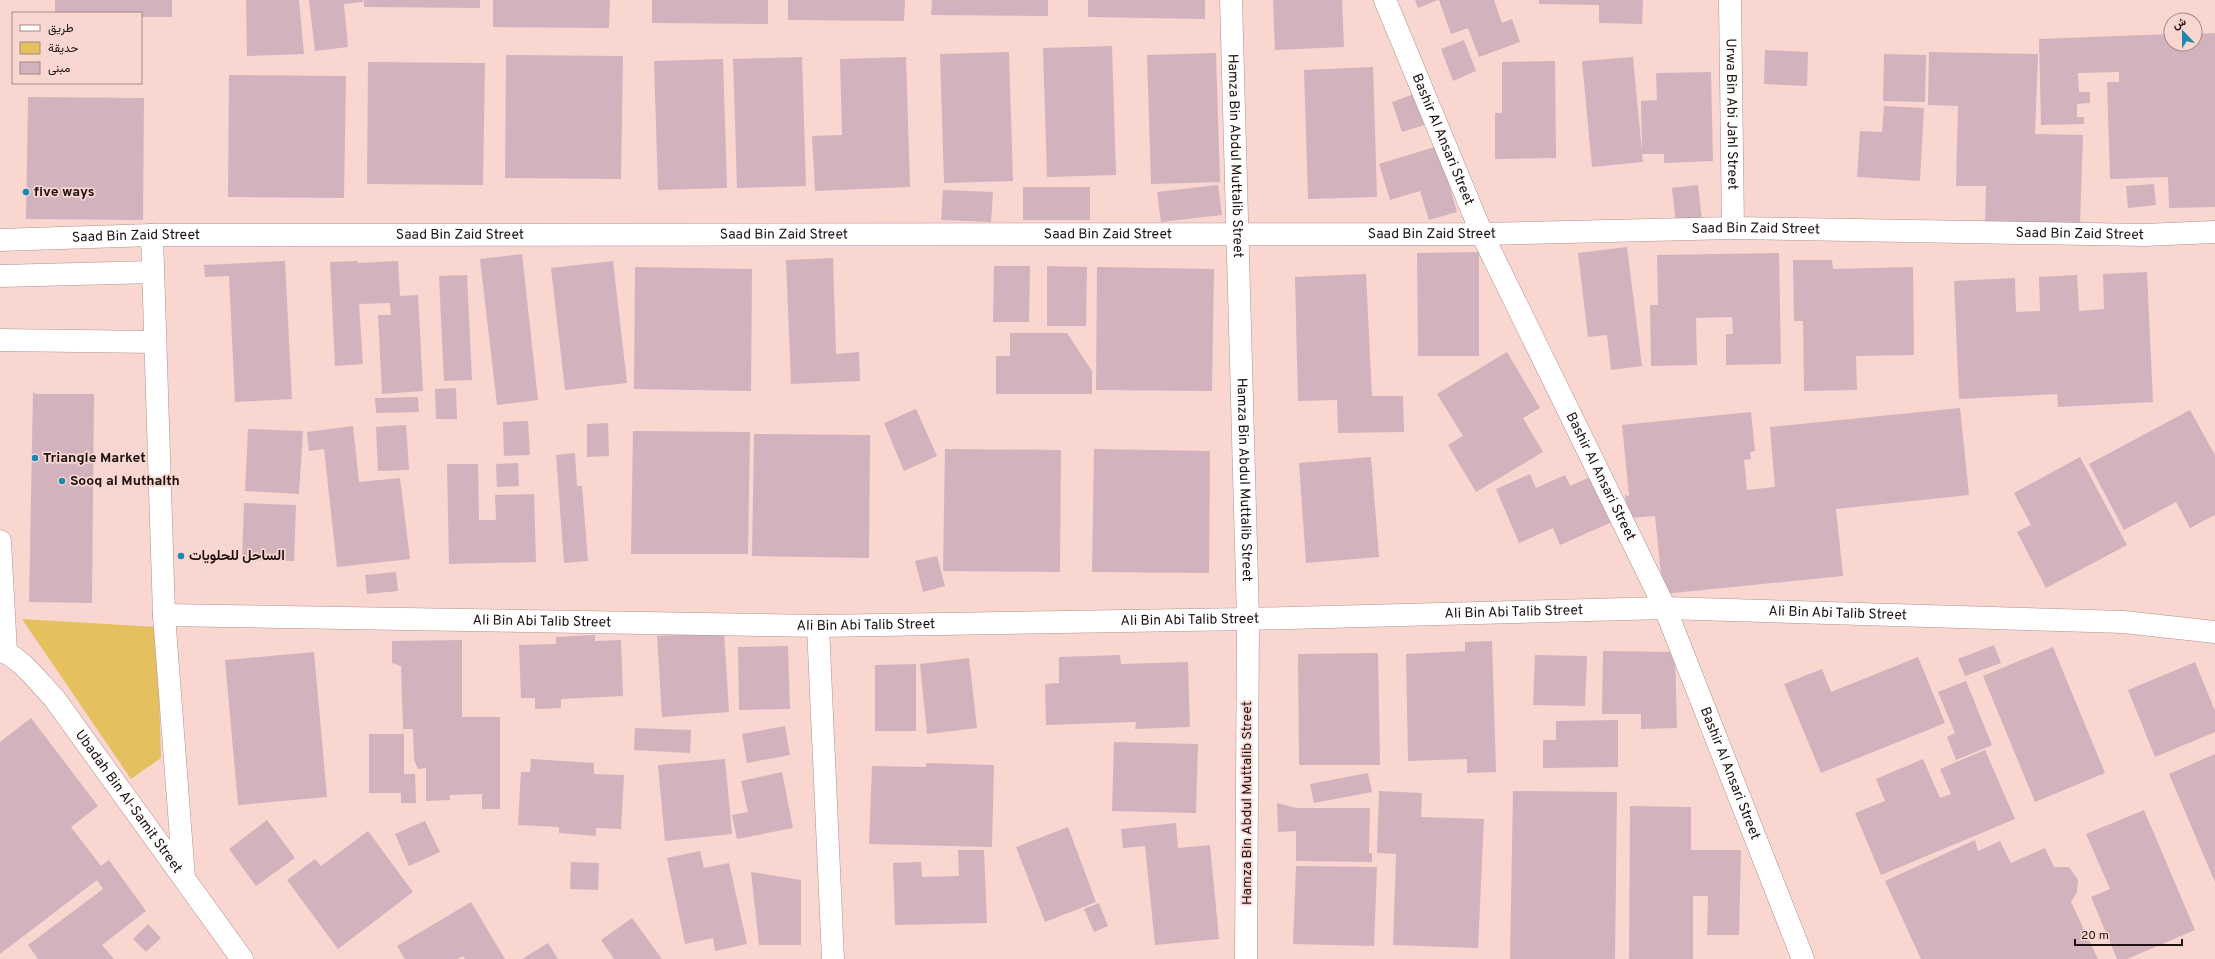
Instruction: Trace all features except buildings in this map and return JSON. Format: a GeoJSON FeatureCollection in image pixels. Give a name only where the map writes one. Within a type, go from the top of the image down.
{"type":"FeatureCollection","features":[{"type":"Feature","properties":{"kind":"street","name":"Hamza Bin Abdul Muttalib Street"},"geometry":{"type":"LineString","coordinates":[[1231,0],[1236,233],[1248,619],[1246,959]]}},
{"type":"Feature","properties":{"kind":"street","name":"Bashir Al Ansari Street"},"geometry":{"type":"LineString","coordinates":[[1385,0],[1482,234],[1665,608],[1803,959]]}},
{"type":"Feature","properties":{"kind":"street","name":"Urwa Bin Abi Jahl Street"},"geometry":{"type":"LineString","coordinates":[[1730,0],[1733,228]]}},
{"type":"Feature","properties":{"kind":"street","name":"Saad Bin Zaid Street"},"geometry":{"type":"LineString","coordinates":[[0,240],[152,235],[1482,234],[1733,228],[2144,235],[2215,232]]}},
{"type":"Feature","properties":{"kind":"street"},"geometry":{"type":"LineString","coordinates":[[152,235],[164,615],[184,878]]}},
{"type":"Feature","properties":{"kind":"street"},"geometry":{"type":"LineString","coordinates":[[0,276],[153,272]]}},
{"type":"Feature","properties":{"kind":"street"},"geometry":{"type":"LineString","coordinates":[[0,340],[155,342]]}},
{"type":"Feature","properties":{"kind":"street"},"geometry":{"type":"LineString","coordinates":[[0,541],[3,652]]}},
{"type":"Feature","properties":{"kind":"street","name":"Ali Bin Abi Talib Street"},"geometry":{"type":"LineString","coordinates":[[164,615],[818,626],[1248,619],[1665,608],[2124,622],[2215,632]]}},
{"type":"Feature","properties":{"kind":"street"},"geometry":{"type":"LineString","coordinates":[[818,626],[833,959]]}},
{"type":"Feature","properties":{"kind":"street","name":"Ubadah Bin Al-Samit Street"},"geometry":{"type":"LineString","coordinates":[[3,652],[26,669],[54,698],[242,959]]}},
{"type":"Feature","properties":{"kind":"green space"},"geometry":{"type":"Polygon","coordinates":[[[22,619],[157,627],[161,758],[131,779],[22,619]]]}},
{"type":"Feature","properties":{"kind":"place","name":"five ways"},"geometry":{"type":"Point","coordinates":[26,192]}},
{"type":"Feature","properties":{"kind":"place","name":"Triangle Market"},"geometry":{"type":"Point","coordinates":[35,458]}},
{"type":"Feature","properties":{"kind":"place","name":"Sooq al Muthalth"},"geometry":{"type":"Point","coordinates":[62,481]}},
{"type":"Feature","properties":{"kind":"place","name":"الساحل للحلويات"},"geometry":{"type":"Point","coordinates":[181,556]}}]}
